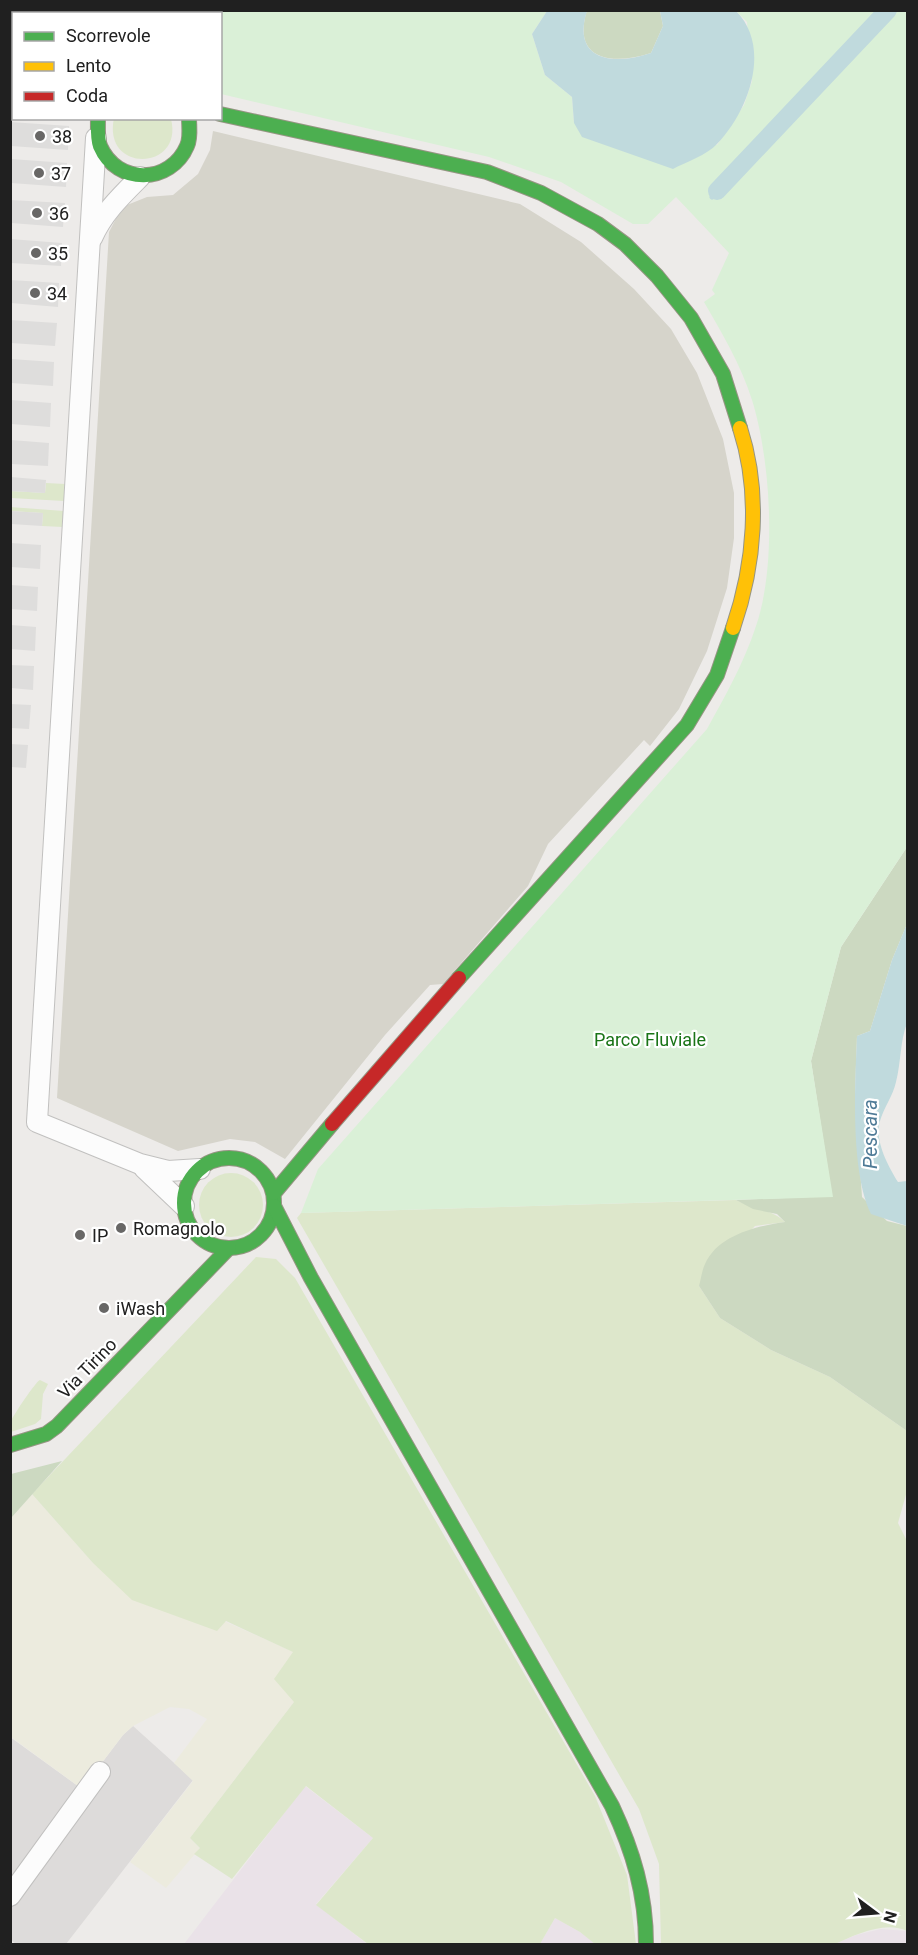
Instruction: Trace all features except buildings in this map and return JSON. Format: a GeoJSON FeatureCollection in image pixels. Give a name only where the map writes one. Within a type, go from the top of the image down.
{"type":"FeatureCollection","features":[{"type":"Feature","properties":{"kind":"street"},"geometry":{"type":"LineString","coordinates":[[222,114],[487,172],[541,194],[598,224],[625,244],[657,276],[692,318],[723,374],[749,456],[754,527],[743,599],[717,675],[687,725],[394,1050],[274,1199],[267,1228],[249,1244]]}},
{"type":"Feature","properties":{"kind":"street"},"geometry":{"type":"LineString","coordinates":[[97,125],[99,145],[114,167],[140,177],[162,174],[180,160],[190,140],[189,120]]}},
{"type":"Feature","properties":{"kind":"street"},"geometry":{"type":"LineString","coordinates":[[97,125],[37,1122],[140,1164],[168,1171],[200,1168],[224,1158],[250,1163],[269,1181],[274,1199],[311,1278],[612,1806],[637,1862],[643,1888],[646,1944]]}},
{"type":"Feature","properties":{"kind":"street"},"geometry":{"type":"LineString","coordinates":[[89,246],[99,223],[140,177]]}},
{"type":"Feature","properties":{"kind":"street"},"geometry":{"type":"LineString","coordinates":[[140,1164],[184,1206],[190,1224],[202,1239],[219,1247],[229,1248],[249,1244],[268,1248]]}},
{"type":"Feature","properties":{"kind":"street"},"geometry":{"type":"LineString","coordinates":[[184,1206],[188,1185],[200,1168]]}},
{"type":"Feature","properties":{"kind":"street","name":"Via Tirino"},"geometry":{"type":"LineString","coordinates":[[10,1444],[46,1434],[57,1426],[229,1248]]}},
{"type":"Feature","properties":{"kind":"street"},"geometry":{"type":"LineString","coordinates":[[283,1254],[311,1278]]}},
{"type":"Feature","properties":{"kind":"street"},"geometry":{"type":"LineString","coordinates":[[10,1896],[100,1772]]}},
{"type":"Feature","properties":{"kind":"shaded area","name":"38"},"geometry":{"type":"Polygon","coordinates":[[[10,122],[69,126],[68,150],[11,146],[10,122]]]}},
{"type":"Feature","properties":{"kind":"shaded area"},"geometry":{"type":"Polygon","coordinates":[[[213,131],[520,204],[581,242],[634,289],[671,329],[697,373],[723,439],[734,493],[734,538],[727,588],[707,651],[679,709],[650,746],[644,740],[548,844],[528,886],[443,984],[430,985],[385,1035],[285,1159],[255,1142],[230,1139],[178,1151],[57,1098],[109,232],[122,207],[147,197],[173,195],[198,174],[210,150],[213,131]]]}},
{"type":"Feature","properties":{"kind":"shaded area","name":"37"},"geometry":{"type":"Polygon","coordinates":[[[11,159],[67,163],[66,187],[11,183],[11,159]]]}},
{"type":"Feature","properties":{"kind":"shaded area","name":"36"},"geometry":{"type":"Polygon","coordinates":[[[10,200],[65,203],[63,227],[11,223],[10,200]]]}},
{"type":"Feature","properties":{"kind":"shaded area","name":"35"},"geometry":{"type":"Polygon","coordinates":[[[10,239],[62,243],[61,266],[11,263],[10,239]]]}},
{"type":"Feature","properties":{"kind":"shaded area","name":"34"},"geometry":{"type":"Polygon","coordinates":[[[10,280],[59,283],[58,307],[11,303],[10,280]]]}},
{"type":"Feature","properties":{"kind":"shaded area"},"geometry":{"type":"Polygon","coordinates":[[[10,320],[57,323],[55,346],[11,343],[10,320]]]}},
{"type":"Feature","properties":{"kind":"shaded area"},"geometry":{"type":"Polygon","coordinates":[[[11,359],[54,362],[53,386],[11,383],[11,359]]]}},
{"type":"Feature","properties":{"kind":"shaded area"},"geometry":{"type":"Polygon","coordinates":[[[11,400],[51,403],[50,427],[11,424],[11,400]]]}},
{"type":"Feature","properties":{"kind":"shaded area"},"geometry":{"type":"Polygon","coordinates":[[[11,440],[49,443],[48,466],[11,464],[11,440]]]}},
{"type":"Feature","properties":{"kind":"shaded area"},"geometry":{"type":"Polygon","coordinates":[[[11,477],[46,480],[45,493],[11,491],[11,477]]]}},
{"type":"Feature","properties":{"kind":"shaded area"},"geometry":{"type":"Polygon","coordinates":[[[10,511],[43,513],[42,526],[11,524],[10,511]]]}},
{"type":"Feature","properties":{"kind":"shaded area"},"geometry":{"type":"Polygon","coordinates":[[[11,543],[41,545],[40,569],[11,567],[11,543]]]}},
{"type":"Feature","properties":{"kind":"shaded area"},"geometry":{"type":"Polygon","coordinates":[[[11,585],[38,587],[37,611],[11,609],[11,585]]]}},
{"type":"Feature","properties":{"kind":"shaded area"},"geometry":{"type":"Polygon","coordinates":[[[11,625],[36,627],[35,651],[11,649],[11,625]]]}},
{"type":"Feature","properties":{"kind":"shaded area"},"geometry":{"type":"Polygon","coordinates":[[[10,665],[34,666],[33,690],[11,688],[10,665]]]}},
{"type":"Feature","properties":{"kind":"shaded area"},"geometry":{"type":"Polygon","coordinates":[[[10,704],[31,705],[29,729],[11,728],[10,704]]]}},
{"type":"Feature","properties":{"kind":"shaded area"},"geometry":{"type":"Polygon","coordinates":[[[10,744],[28,745],[26,768],[11,767],[10,744]]]}},
{"type":"Feature","properties":{"kind":"shaded area"},"geometry":{"type":"Polygon","coordinates":[[[32,1494],[93,1563],[294,1652],[294,1702],[190,1838],[200,1848],[166,1888],[130,1862],[193,1781],[174,1763],[207,1719],[189,1709],[170,1707],[133,1726],[123,1735],[82,1789],[11,1737],[10,1518],[32,1494]]]}},
{"type":"Feature","properties":{"kind":"shaded area"},"geometry":{"type":"Polygon","coordinates":[[[133,1726],[193,1780],[66,1944],[16,1944],[11,1940],[10,1737],[82,1789],[123,1735],[133,1726]]]}},
{"type":"Feature","properties":{"kind":"shaded area"},"geometry":{"type":"Polygon","coordinates":[[[305,1786],[373,1838],[316,1904],[367,1944],[184,1944],[305,1786]]]}},
{"type":"Feature","properties":{"kind":"shaded area"},"geometry":{"type":"Polygon","coordinates":[[[555,1918],[580,1932],[595,1944],[540,1944],[555,1918]]]}},
{"type":"Feature","properties":{"kind":"shaded area"},"geometry":{"type":"Polygon","coordinates":[[[881,1929],[907,1931],[907,1944],[835,1944],[856,1935],[881,1929]]]}},
{"type":"Feature","properties":{"kind":"green space"},"geometry":{"type":"Polygon","coordinates":[[[587,10],[660,11],[663,26],[651,53],[623,59],[599,56],[590,50],[585,40],[584,27],[587,10]]]}},
{"type":"Feature","properties":{"kind":"green space","name":"Parco Fluviale"},"geometry":{"type":"Polygon","coordinates":[[[10,11],[547,11],[532,34],[545,75],[572,97],[574,123],[717,145],[744,105],[752,81],[747,22],[736,11],[907,11],[907,847],[841,947],[811,1061],[833,1197],[301,1213],[318,1169],[707,729],[746,653],[763,601],[767,574],[769,513],[764,452],[748,387],[704,302],[715,294],[712,290],[729,253],[676,197],[648,224],[633,224],[561,182],[489,157],[222,94],[222,12],[12,12],[11,45],[10,11]]]}},
{"type":"Feature","properties":{"kind":"green space"},"geometry":{"type":"Polygon","coordinates":[[[114,120],[171,120],[172,136],[166,149],[156,156],[143,159],[130,157],[120,149],[114,136],[114,120]]]}},
{"type":"Feature","properties":{"kind":"green space"},"geometry":{"type":"Polygon","coordinates":[[[46,483],[65,484],[64,501],[11,498],[10,491],[45,493],[46,483]]]}},
{"type":"Feature","properties":{"kind":"green space"},"geometry":{"type":"Polygon","coordinates":[[[10,507],[64,511],[63,527],[42,526],[43,513],[11,511],[10,507]]]}},
{"type":"Feature","properties":{"kind":"green space"},"geometry":{"type":"Polygon","coordinates":[[[907,847],[907,924],[892,960],[870,1031],[857,1036],[855,1092],[862,1197],[887,1221],[907,1226],[907,1431],[830,1377],[771,1350],[720,1318],[699,1286],[705,1264],[719,1246],[751,1229],[785,1222],[777,1214],[753,1209],[736,1200],[832,1196],[811,1061],[841,947],[907,847]]]}},
{"type":"Feature","properties":{"kind":"green space"},"geometry":{"type":"Polygon","coordinates":[[[231,1173],[249,1179],[257,1187],[263,1205],[257,1223],[249,1231],[231,1237],[213,1231],[205,1223],[199,1205],[205,1187],[213,1179],[231,1173]]]}},
{"type":"Feature","properties":{"kind":"green space"},"geometry":{"type":"Polygon","coordinates":[[[736,1200],[769,1212],[785,1222],[755,1226],[699,1286],[720,1318],[771,1350],[830,1377],[907,1431],[907,1491],[898,1523],[908,1543],[907,1931],[890,1927],[880,1928],[835,1944],[661,1944],[659,1864],[639,1809],[297,1218],[301,1213],[736,1200]]]}},
{"type":"Feature","properties":{"kind":"green space"},"geometry":{"type":"Polygon","coordinates":[[[256,1257],[276,1259],[295,1278],[595,1796],[627,1875],[636,1944],[595,1944],[580,1932],[555,1918],[540,1944],[368,1944],[316,1905],[373,1838],[306,1786],[232,1879],[194,1854],[200,1848],[190,1838],[294,1702],[274,1679],[293,1652],[226,1621],[217,1631],[132,1600],[93,1563],[32,1494],[256,1257]]]}},
{"type":"Feature","properties":{"kind":"green space"},"geometry":{"type":"Polygon","coordinates":[[[40,1380],[48,1384],[43,1394],[41,1419],[35,1424],[11,1432],[13,1418],[40,1380]]]}},
{"type":"Feature","properties":{"kind":"green space"},"geometry":{"type":"Polygon","coordinates":[[[62,1461],[11,1518],[11,1474],[62,1461]]]}},
{"type":"Feature","properties":{"kind":"water"},"geometry":{"type":"Polygon","coordinates":[[[547,11],[587,11],[584,28],[585,40],[590,50],[610,59],[623,59],[651,53],[663,26],[660,11],[736,11],[747,26],[753,42],[754,60],[747,97],[739,114],[713,148],[673,169],[582,137],[574,123],[572,97],[545,75],[532,34],[547,11]]]}},
{"type":"Feature","properties":{"kind":"water","name":"Pescara"},"geometry":{"type":"Polygon","coordinates":[[[907,924],[907,1023],[896,1082],[882,1116],[879,1136],[883,1153],[898,1182],[907,1181],[907,1226],[871,1214],[864,1196],[860,1175],[855,1102],[857,1036],[870,1031],[892,960],[907,924]]]}},
{"type":"Feature","properties":{"kind":"waterway"},"geometry":{"type":"LineString","coordinates":[[717,191],[888,10]]}},
{"type":"Feature","properties":{"kind":"waterway"},"geometry":{"type":"LineString","coordinates":[[712,197],[893,10]]}},
{"type":"Feature","properties":{"kind":"traffic: fast"},"geometry":{"type":"LineString","coordinates":[[222,114],[487,172],[541,193],[598,224],[625,244],[657,276],[691,318],[723,374],[740,428]]}},
{"type":"Feature","properties":{"kind":"traffic: fast"},"geometry":{"type":"LineString","coordinates":[[98,120],[99,143],[108,159],[131,174],[144,175],[169,168],[179,159],[188,143],[189,120]]}},
{"type":"Feature","properties":{"kind":"traffic: fast"},"geometry":{"type":"LineString","coordinates":[[459,978],[687,725],[717,675],[733,628]]}},
{"type":"Feature","properties":{"kind":"traffic: fast"},"geometry":{"type":"LineString","coordinates":[[274,1193],[332,1124]]}},
{"type":"Feature","properties":{"kind":"traffic: fast"},"geometry":{"type":"LineString","coordinates":[[229,1158],[246,1161],[261,1171],[271,1186],[274,1203],[271,1220],[261,1235],[246,1245],[229,1248],[212,1245],[197,1235],[187,1220],[184,1203],[187,1186],[197,1171],[212,1161],[229,1158]]}},
{"type":"Feature","properties":{"kind":"traffic: fast"},"geometry":{"type":"LineString","coordinates":[[274,1206],[311,1278],[612,1806],[637,1873],[644,1908],[646,1944]]}},
{"type":"Feature","properties":{"kind":"traffic: fast"},"geometry":{"type":"LineString","coordinates":[[10,1445],[46,1434],[57,1426],[229,1248]]}},
{"type":"Feature","properties":{"kind":"traffic: slow"},"geometry":{"type":"LineString","coordinates":[[733,628],[746,579],[753,528],[751,478],[740,428]]}},
{"type":"Feature","properties":{"kind":"traffic: jam"},"geometry":{"type":"LineString","coordinates":[[332,1124],[459,978]]}},
{"type":"Feature","properties":{"kind":"place","name":"38"},"geometry":{"type":"Point","coordinates":[40,136]}},
{"type":"Feature","properties":{"kind":"place","name":"37"},"geometry":{"type":"Point","coordinates":[39,173]}},
{"type":"Feature","properties":{"kind":"place","name":"36"},"geometry":{"type":"Point","coordinates":[37,213]}},
{"type":"Feature","properties":{"kind":"place","name":"35"},"geometry":{"type":"Point","coordinates":[36,253]}},
{"type":"Feature","properties":{"kind":"place","name":"34"},"geometry":{"type":"Point","coordinates":[35,293]}},
{"type":"Feature","properties":{"kind":"place","name":"Romagnolo"},"geometry":{"type":"Point","coordinates":[121,1228]}},
{"type":"Feature","properties":{"kind":"place","name":"IP"},"geometry":{"type":"Point","coordinates":[80,1235]}},
{"type":"Feature","properties":{"kind":"place","name":"iWash"},"geometry":{"type":"Point","coordinates":[104,1308]}}]}
